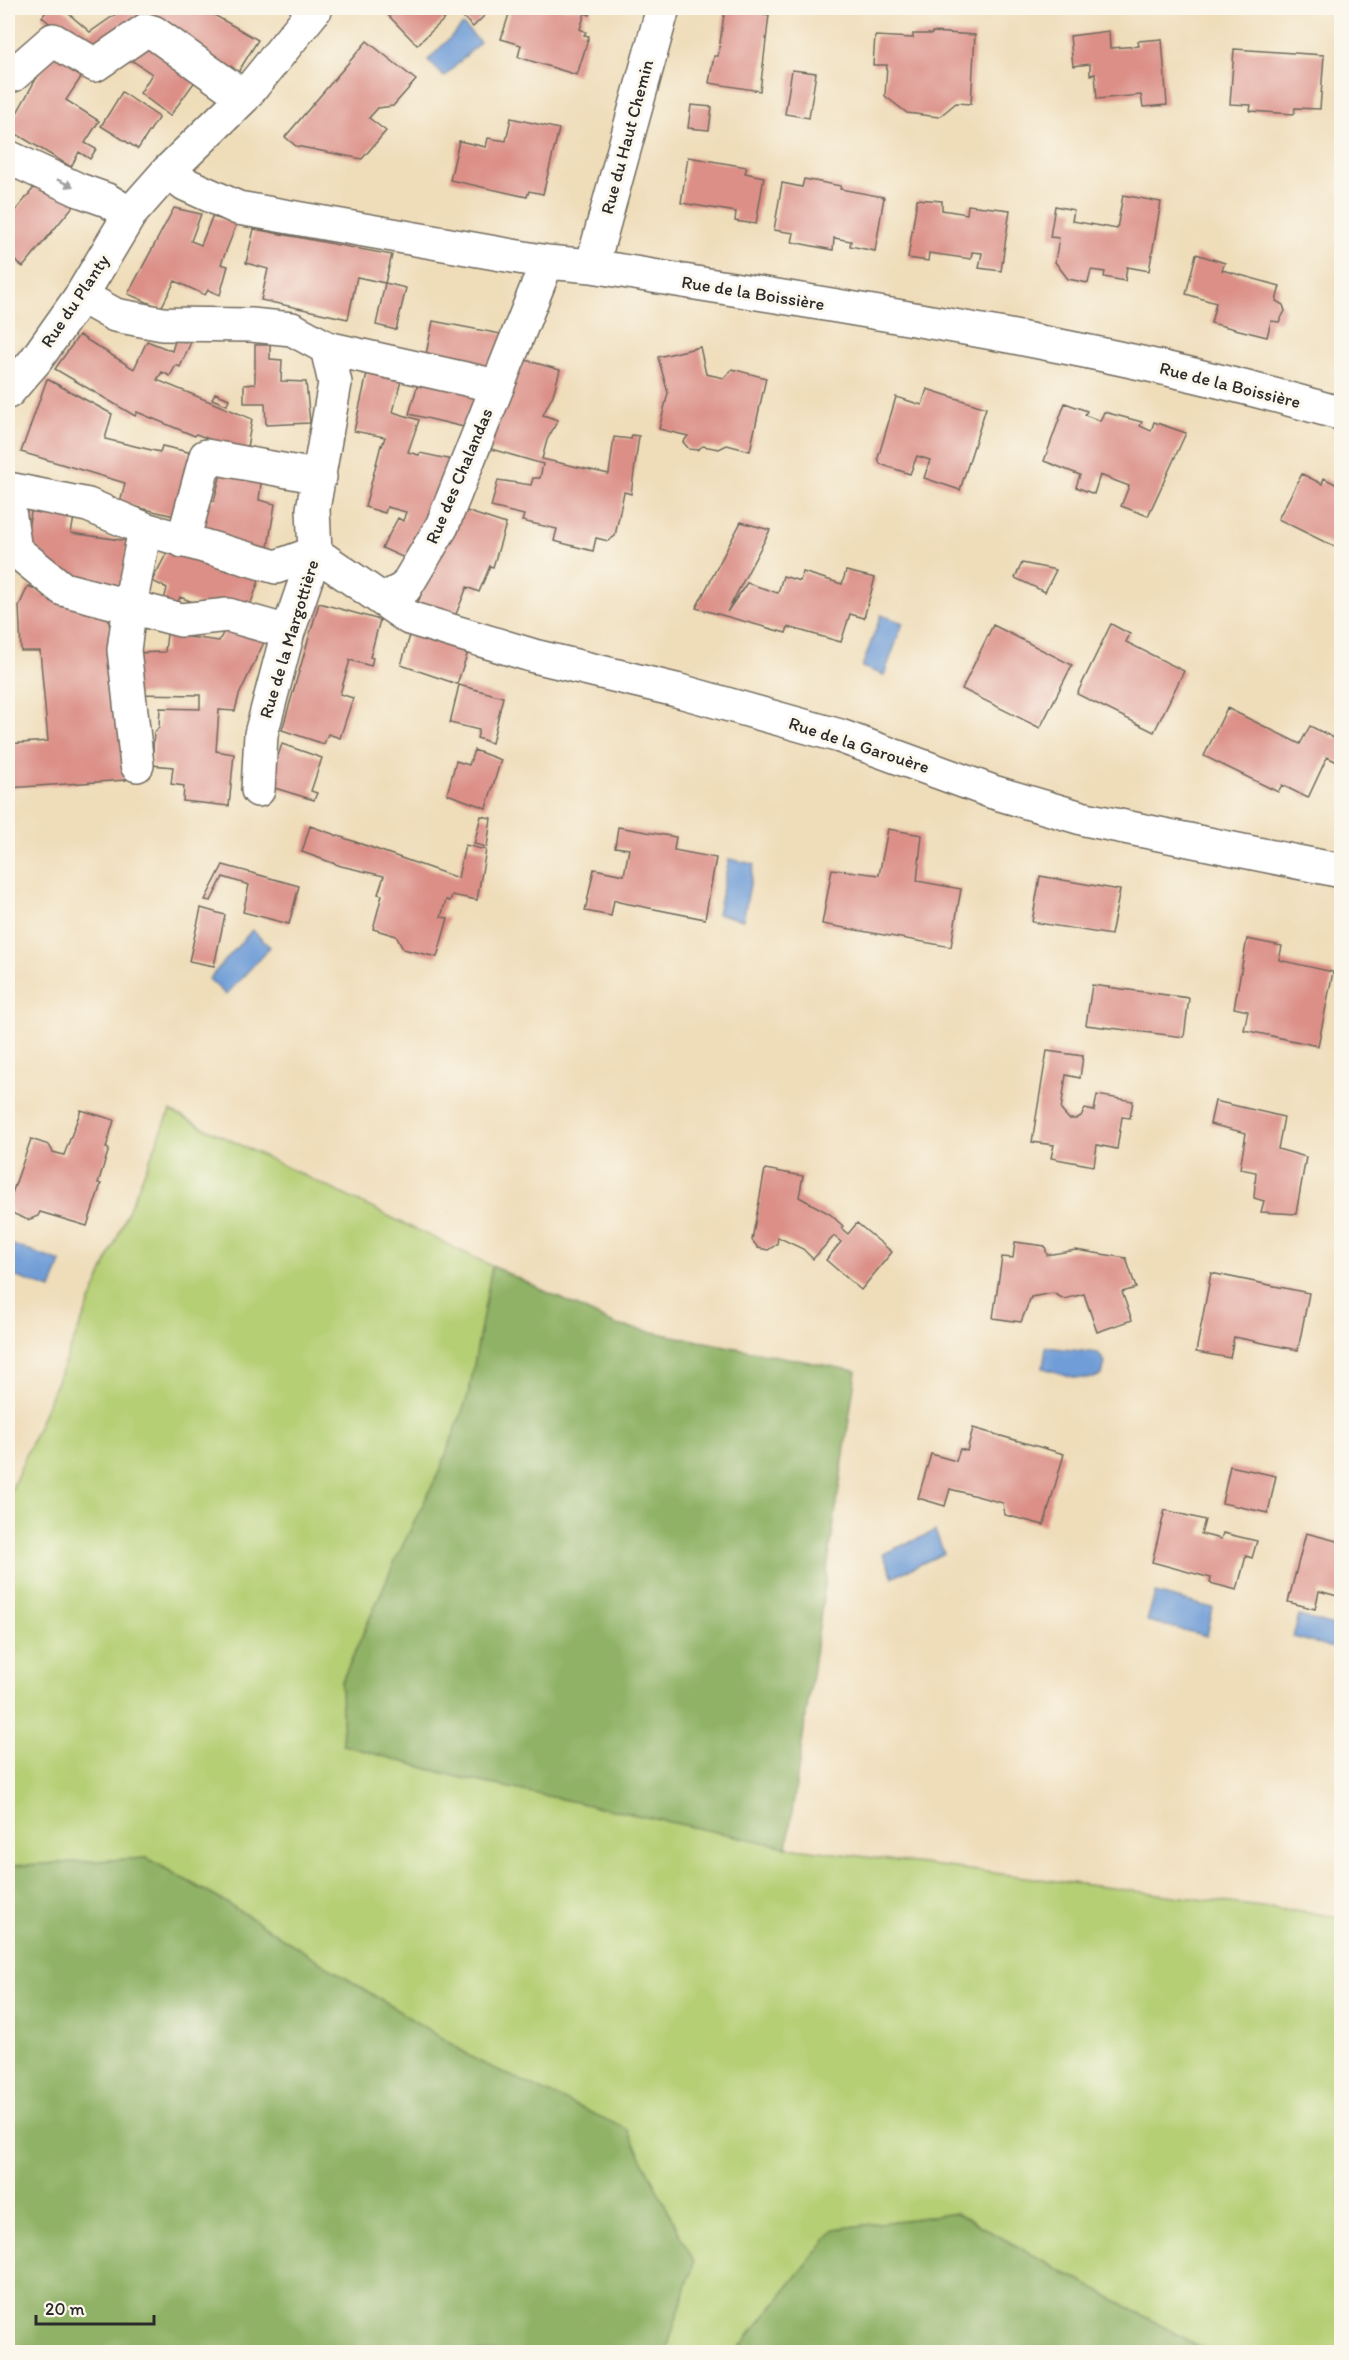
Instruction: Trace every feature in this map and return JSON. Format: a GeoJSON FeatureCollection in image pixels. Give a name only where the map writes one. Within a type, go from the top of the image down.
{"type":"FeatureCollection","features":[{"type":"Feature","properties":{"kind":"street","name":"Rue du Planty"},"geometry":{"type":"LineString","coordinates":[[10,382],[35,361],[81,296],[130,214],[168,171],[244,97],[316,8]]}},
{"type":"Feature","properties":{"kind":"street","name":"Rue du Haut Chemin"},"geometry":{"type":"LineString","coordinates":[[592,266],[663,8]]}},
{"type":"Feature","properties":{"kind":"street"},"geometry":{"type":"LineString","coordinates":[[9,78],[53,40],[95,65],[146,30],[153,32],[244,97]]}},
{"type":"Feature","properties":{"kind":"street"},"geometry":{"type":"LineString","coordinates":[[9,160],[107,200],[130,214]]}},
{"type":"Feature","properties":{"kind":"street","name":"Rue de la Boissière"},"geometry":{"type":"LineString","coordinates":[[168,171],[185,184],[238,208],[547,262],[592,266],[1030,339],[1220,380],[1341,414]]}},
{"type":"Feature","properties":{"kind":"street","name":"Rue des Chalandas"},"geometry":{"type":"LineString","coordinates":[[384,600],[405,588],[442,526],[547,262]]}},
{"type":"Feature","properties":{"kind":"street"},"geometry":{"type":"LineString","coordinates":[[81,296],[115,315],[163,324],[251,325],[292,329],[327,348],[497,386]]}},
{"type":"Feature","properties":{"kind":"street","name":"Rue de la Margottière"},"geometry":{"type":"LineString","coordinates":[[258,790],[261,734],[288,632],[315,554],[313,509],[335,383],[327,348]]}},
{"type":"Feature","properties":{"kind":"street"},"geometry":{"type":"LineString","coordinates":[[183,541],[206,456],[320,477]]}},
{"type":"Feature","properties":{"kind":"street"},"geometry":{"type":"LineString","coordinates":[[8,489],[88,505],[145,529],[276,567],[315,554],[384,600]]}},
{"type":"Feature","properties":{"kind":"street"},"geometry":{"type":"LineString","coordinates":[[8,504],[15,550],[63,589],[181,620],[228,615],[288,632]]}},
{"type":"Feature","properties":{"kind":"street"},"geometry":{"type":"LineString","coordinates":[[136,765],[124,650],[145,529]]}},
{"type":"Feature","properties":{"kind":"street","name":"Rue de la Garouère"},"geometry":{"type":"LineString","coordinates":[[384,600],[409,618],[534,656],[676,690],[840,736],[993,792],[1085,819],[1341,871]]}},
{"type":"Feature","properties":{"kind":"green space"},"geometry":{"type":"Polygon","coordinates":[[[170,1111],[492,1266],[469,1393],[441,1468],[395,1561],[341,1683],[343,1745],[458,1777],[787,1847],[1341,1917],[1341,2352],[1209,2352],[957,2213],[835,2229],[736,2352],[666,2352],[694,2262],[626,2129],[478,2061],[230,1905],[147,1858],[8,1866],[8,1498],[170,1111]]]}},
{"type":"Feature","properties":{"kind":"green space"},"geometry":{"type":"Polygon","coordinates":[[[492,1266],[616,1325],[856,1371],[787,1847],[458,1777],[343,1745],[341,1684],[395,1561],[441,1468],[469,1393],[492,1266]]]}},
{"type":"Feature","properties":{"kind":"green space"},"geometry":{"type":"Polygon","coordinates":[[[147,1858],[230,1905],[478,2061],[627,2129],[694,2262],[666,2352],[8,2352],[8,1866],[147,1858]]]}},
{"type":"Feature","properties":{"kind":"green space"},"geometry":{"type":"Polygon","coordinates":[[[957,2213],[1209,2352],[736,2352],[835,2229],[957,2213]]]}},
{"type":"Feature","properties":{"kind":"water"},"geometry":{"type":"Polygon","coordinates":[[[463,25],[480,42],[444,77],[428,60],[463,25]]]}},
{"type":"Feature","properties":{"kind":"water"},"geometry":{"type":"Polygon","coordinates":[[[881,615],[903,623],[884,675],[862,667],[881,615]]]}},
{"type":"Feature","properties":{"kind":"water"},"geometry":{"type":"Polygon","coordinates":[[[729,859],[754,864],[743,920],[717,914],[729,859]]]}},
{"type":"Feature","properties":{"kind":"water"},"geometry":{"type":"Polygon","coordinates":[[[252,930],[270,947],[226,995],[209,979],[252,930]]]}},
{"type":"Feature","properties":{"kind":"water"},"geometry":{"type":"Polygon","coordinates":[[[10,1244],[61,1262],[51,1289],[8,1274],[10,1244]]]}},
{"type":"Feature","properties":{"kind":"water"},"geometry":{"type":"Polygon","coordinates":[[[1046,1347],[1098,1353],[1105,1362],[1102,1375],[1080,1378],[1043,1368],[1046,1347]]]}},
{"type":"Feature","properties":{"kind":"water"},"geometry":{"type":"Polygon","coordinates":[[[935,1531],[944,1553],[893,1577],[883,1554],[935,1531]]]}},
{"type":"Feature","properties":{"kind":"water"},"geometry":{"type":"Polygon","coordinates":[[[1155,1593],[1213,1608],[1207,1636],[1147,1621],[1155,1593]]]}},
{"type":"Feature","properties":{"kind":"water"},"geometry":{"type":"Polygon","coordinates":[[[1299,1616],[1341,1628],[1341,1650],[1293,1637],[1299,1616]]]}},
{"type":"Feature","properties":{"kind":"building"},"geometry":{"type":"Polygon","coordinates":[[[49,8],[62,8],[90,32],[123,9],[120,8],[202,8],[258,40],[237,74],[141,20],[107,47],[83,51],[42,17],[49,8]]]}},
{"type":"Feature","properties":{"kind":"building"},"geometry":{"type":"Polygon","coordinates":[[[394,8],[491,9],[473,27],[455,9],[417,45],[387,14],[394,8]]]}},
{"type":"Feature","properties":{"kind":"building"},"geometry":{"type":"Polygon","coordinates":[[[511,8],[592,8],[590,15],[585,13],[580,29],[586,32],[584,35],[589,36],[577,75],[518,57],[521,45],[501,39],[511,8]]]}},
{"type":"Feature","properties":{"kind":"building"},"geometry":{"type":"Polygon","coordinates":[[[725,8],[769,15],[760,91],[709,83],[714,56],[718,56],[725,8]]]}},
{"type":"Feature","properties":{"kind":"building"},"geometry":{"type":"Polygon","coordinates":[[[1109,31],[1110,48],[1139,46],[1138,41],[1162,39],[1167,105],[1143,107],[1141,95],[1097,99],[1095,74],[1090,75],[1090,64],[1073,66],[1070,36],[1109,31]]]}},
{"type":"Feature","properties":{"kind":"building"},"geometry":{"type":"Polygon","coordinates":[[[932,32],[975,35],[971,104],[956,103],[939,117],[907,113],[885,96],[887,65],[873,65],[875,36],[913,38],[913,34],[932,34],[932,32]]]}},
{"type":"Feature","properties":{"kind":"building"},"geometry":{"type":"Polygon","coordinates":[[[367,41],[416,80],[393,106],[378,108],[369,118],[386,131],[362,159],[296,146],[285,137],[367,41]]]}},
{"type":"Feature","properties":{"kind":"building"},"geometry":{"type":"Polygon","coordinates":[[[146,43],[196,80],[170,116],[140,93],[152,74],[121,53],[146,43]]]}},
{"type":"Feature","properties":{"kind":"building"},"geometry":{"type":"Polygon","coordinates":[[[1234,49],[1324,55],[1320,109],[1295,108],[1294,114],[1250,111],[1251,105],[1230,104],[1234,49]]]}},
{"type":"Feature","properties":{"kind":"building"},"geometry":{"type":"Polygon","coordinates":[[[56,51],[86,70],[66,100],[99,121],[85,143],[96,149],[90,159],[79,152],[71,167],[8,129],[36,79],[56,51]]]}},
{"type":"Feature","properties":{"kind":"building"},"geometry":{"type":"Polygon","coordinates":[[[792,70],[816,73],[809,118],[785,114],[792,70]]]}},
{"type":"Feature","properties":{"kind":"building"},"geometry":{"type":"Polygon","coordinates":[[[122,92],[159,117],[138,149],[101,126],[122,92]]]}},
{"type":"Feature","properties":{"kind":"building"},"geometry":{"type":"Polygon","coordinates":[[[691,105],[712,107],[709,130],[688,128],[691,105]]]}},
{"type":"Feature","properties":{"kind":"building"},"geometry":{"type":"Polygon","coordinates":[[[511,118],[559,129],[543,194],[529,191],[527,197],[450,180],[459,141],[486,147],[488,138],[506,141],[511,118]]]}},
{"type":"Feature","properties":{"kind":"building"},"geometry":{"type":"Polygon","coordinates":[[[688,157],[747,167],[745,173],[764,177],[756,224],[735,221],[736,212],[681,203],[688,157]]]}},
{"type":"Feature","properties":{"kind":"building"},"geometry":{"type":"Polygon","coordinates":[[[41,179],[79,199],[23,267],[8,255],[8,220],[41,179]]]}},
{"type":"Feature","properties":{"kind":"building"},"geometry":{"type":"Polygon","coordinates":[[[804,179],[841,186],[840,189],[884,197],[875,251],[850,246],[851,241],[834,238],[833,250],[792,242],[794,233],[774,230],[782,183],[802,187],[804,179]]]}},
{"type":"Feature","properties":{"kind":"building"},"geometry":{"type":"Polygon","coordinates":[[[1123,195],[1161,202],[1149,271],[1127,267],[1125,281],[1104,277],[1105,272],[1091,270],[1088,283],[1068,279],[1055,262],[1059,238],[1050,237],[1055,206],[1074,210],[1072,221],[1117,229],[1123,195]]]}},
{"type":"Feature","properties":{"kind":"building"},"geometry":{"type":"Polygon","coordinates":[[[917,199],[942,201],[942,210],[967,214],[968,205],[1010,210],[1001,271],[979,268],[982,253],[972,252],[971,259],[929,253],[928,261],[908,258],[917,199]]]}},
{"type":"Feature","properties":{"kind":"building"},"geometry":{"type":"Polygon","coordinates":[[[174,208],[201,214],[191,241],[201,245],[212,217],[237,223],[221,264],[228,266],[220,295],[208,290],[205,295],[175,281],[161,308],[128,294],[174,208]]]}},
{"type":"Feature","properties":{"kind":"building"},"geometry":{"type":"Polygon","coordinates":[[[254,229],[392,255],[385,283],[357,277],[348,319],[261,300],[268,269],[246,263],[254,229]]]}},
{"type":"Feature","properties":{"kind":"building"},"geometry":{"type":"Polygon","coordinates":[[[1196,254],[1225,263],[1222,270],[1280,286],[1276,301],[1283,305],[1285,311],[1279,322],[1271,321],[1267,337],[1211,323],[1216,303],[1186,294],[1196,254]]]}},
{"type":"Feature","properties":{"kind":"building"},"geometry":{"type":"Polygon","coordinates":[[[385,283],[406,288],[396,330],[376,325],[385,283]]]}},
{"type":"Feature","properties":{"kind":"building"},"geometry":{"type":"Polygon","coordinates":[[[433,321],[506,335],[491,371],[425,359],[433,321]]]}},
{"type":"Feature","properties":{"kind":"building"},"geometry":{"type":"Polygon","coordinates":[[[79,335],[134,369],[147,341],[172,351],[175,341],[191,342],[180,367],[176,365],[170,376],[162,372],[157,380],[252,419],[246,453],[196,434],[195,436],[137,412],[135,416],[55,369],[79,335]]]}},
{"type":"Feature","properties":{"kind":"building"},"geometry":{"type":"Polygon","coordinates":[[[255,345],[270,345],[270,359],[282,360],[281,381],[306,382],[310,423],[266,425],[265,403],[244,403],[244,385],[255,384],[255,345]]]}},
{"type":"Feature","properties":{"kind":"building"},"geometry":{"type":"Polygon","coordinates":[[[700,347],[706,374],[724,378],[732,369],[766,378],[750,451],[727,445],[719,449],[703,446],[697,450],[689,449],[683,442],[688,436],[659,429],[668,393],[658,357],[700,347]]]}},
{"type":"Feature","properties":{"kind":"building"},"geometry":{"type":"Polygon","coordinates":[[[522,359],[560,370],[553,395],[543,415],[558,420],[547,440],[542,459],[609,474],[614,437],[631,439],[632,435],[639,436],[631,494],[624,492],[615,536],[608,541],[596,538],[593,551],[554,541],[557,529],[522,521],[524,515],[491,507],[498,480],[531,485],[533,478],[540,478],[543,464],[484,447],[522,359]]]}},
{"type":"Feature","properties":{"kind":"building"},"geometry":{"type":"Polygon","coordinates":[[[369,365],[403,373],[393,412],[419,420],[408,452],[453,460],[411,561],[382,548],[398,518],[403,521],[406,512],[387,507],[385,513],[365,507],[385,437],[354,431],[369,365]]]}},
{"type":"Feature","properties":{"kind":"building"},"geometry":{"type":"Polygon","coordinates":[[[420,377],[478,390],[464,427],[409,414],[420,377]]]}},
{"type":"Feature","properties":{"kind":"building"},"geometry":{"type":"Polygon","coordinates":[[[47,379],[112,414],[105,439],[160,452],[162,446],[188,452],[192,459],[178,517],[120,503],[125,483],[21,452],[47,379]]]}},
{"type":"Feature","properties":{"kind":"building"},"geometry":{"type":"Polygon","coordinates":[[[927,389],[986,408],[960,490],[924,478],[930,460],[917,456],[910,474],[880,464],[878,458],[896,397],[922,405],[927,389]]]}},
{"type":"Feature","properties":{"kind":"building"},"geometry":{"type":"Polygon","coordinates":[[[215,393],[229,399],[227,405],[212,399],[215,393]]]}},
{"type":"Feature","properties":{"kind":"building"},"geometry":{"type":"Polygon","coordinates":[[[1065,403],[1087,411],[1085,415],[1100,421],[1104,412],[1142,422],[1140,426],[1151,431],[1154,422],[1186,433],[1148,516],[1121,506],[1129,486],[1100,475],[1094,494],[1076,487],[1080,475],[1044,461],[1065,403]]]}},
{"type":"Feature","properties":{"kind":"building"},"geometry":{"type":"Polygon","coordinates":[[[223,466],[262,474],[259,500],[275,504],[267,553],[201,538],[201,498],[214,501],[223,466]]]}},
{"type":"Feature","properties":{"kind":"building"},"geometry":{"type":"Polygon","coordinates":[[[1302,474],[1322,484],[1324,478],[1341,487],[1341,550],[1278,519],[1302,474]]]}},
{"type":"Feature","properties":{"kind":"building"},"geometry":{"type":"Polygon","coordinates":[[[34,497],[76,507],[71,533],[128,541],[121,586],[64,577],[26,538],[34,497]]]}},
{"type":"Feature","properties":{"kind":"building"},"geometry":{"type":"Polygon","coordinates":[[[457,508],[506,524],[493,567],[490,566],[479,592],[467,587],[452,624],[416,607],[457,508]]]}},
{"type":"Feature","properties":{"kind":"building"},"geometry":{"type":"Polygon","coordinates":[[[741,522],[770,530],[727,612],[747,583],[778,593],[783,576],[800,581],[803,572],[842,584],[846,571],[875,578],[864,618],[850,614],[841,642],[788,627],[786,633],[696,608],[741,522]]]}},
{"type":"Feature","properties":{"kind":"building"},"geometry":{"type":"Polygon","coordinates":[[[172,543],[260,578],[247,614],[208,608],[180,597],[175,609],[163,604],[167,588],[152,581],[172,543]]]}},
{"type":"Feature","properties":{"kind":"building"},"geometry":{"type":"Polygon","coordinates":[[[1022,563],[1056,570],[1045,592],[1015,578],[1022,563]]]}},
{"type":"Feature","properties":{"kind":"building"},"geometry":{"type":"Polygon","coordinates":[[[28,586],[65,603],[107,607],[124,736],[126,780],[8,788],[8,744],[48,741],[40,651],[21,651],[19,606],[28,586]]]}},
{"type":"Feature","properties":{"kind":"building"},"geometry":{"type":"Polygon","coordinates":[[[319,603],[380,620],[370,657],[373,658],[371,666],[350,660],[340,694],[353,698],[340,738],[328,734],[324,744],[282,730],[319,603]]]}},
{"type":"Feature","properties":{"kind":"building"},"geometry":{"type":"Polygon","coordinates":[[[230,619],[268,634],[239,695],[235,711],[219,710],[216,751],[234,754],[229,806],[183,801],[184,786],[171,784],[173,767],[152,765],[154,733],[159,727],[160,708],[200,709],[200,695],[131,694],[130,653],[165,652],[167,634],[219,641],[230,619]]]}},
{"type":"Feature","properties":{"kind":"building"},"geometry":{"type":"Polygon","coordinates":[[[1111,624],[1130,634],[1126,642],[1184,671],[1154,732],[1077,694],[1111,624]]]}},
{"type":"Feature","properties":{"kind":"building"},"geometry":{"type":"Polygon","coordinates":[[[993,625],[1072,665],[1040,728],[962,689],[993,625]]]}},
{"type":"Feature","properties":{"kind":"building"},"geometry":{"type":"Polygon","coordinates":[[[412,629],[469,649],[457,684],[401,665],[412,629]]]}},
{"type":"Feature","properties":{"kind":"building"},"geometry":{"type":"Polygon","coordinates":[[[459,685],[503,697],[492,743],[477,738],[479,730],[450,723],[459,685]]]}},
{"type":"Feature","properties":{"kind":"building"},"geometry":{"type":"Polygon","coordinates":[[[1227,708],[1300,744],[1310,726],[1336,739],[1341,728],[1341,764],[1327,757],[1308,798],[1282,785],[1278,792],[1204,756],[1227,708]]]}},
{"type":"Feature","properties":{"kind":"building"},"geometry":{"type":"Polygon","coordinates":[[[282,744],[322,758],[311,791],[317,793],[314,800],[268,786],[282,744]]]}},
{"type":"Feature","properties":{"kind":"building"},"geometry":{"type":"Polygon","coordinates":[[[474,750],[501,760],[486,808],[447,794],[456,761],[469,765],[474,750]]]}},
{"type":"Feature","properties":{"kind":"building"},"geometry":{"type":"Polygon","coordinates":[[[481,816],[491,818],[487,847],[474,844],[481,816]]]}},
{"type":"Feature","properties":{"kind":"building"},"geometry":{"type":"Polygon","coordinates":[[[310,826],[458,878],[465,845],[486,850],[477,900],[452,895],[450,901],[446,900],[441,917],[448,918],[437,957],[403,949],[396,936],[373,929],[382,895],[378,894],[384,876],[341,866],[302,852],[310,826]]]}},
{"type":"Feature","properties":{"kind":"building"},"geometry":{"type":"Polygon","coordinates":[[[618,827],[676,837],[674,850],[716,858],[705,919],[614,900],[611,916],[585,911],[594,869],[624,875],[629,849],[615,847],[618,827]]]}},
{"type":"Feature","properties":{"kind":"building"},"geometry":{"type":"Polygon","coordinates":[[[888,829],[922,835],[917,881],[961,889],[951,947],[822,924],[832,869],[879,875],[888,829]]]}},
{"type":"Feature","properties":{"kind":"building"},"geometry":{"type":"Polygon","coordinates":[[[223,865],[299,886],[289,924],[243,912],[249,885],[223,877],[211,901],[205,900],[223,865]]]}},
{"type":"Feature","properties":{"kind":"building"},"geometry":{"type":"Polygon","coordinates":[[[1040,876],[1120,890],[1111,935],[1032,922],[1040,876]]]}},
{"type":"Feature","properties":{"kind":"building"},"geometry":{"type":"Polygon","coordinates":[[[201,908],[225,915],[214,966],[189,961],[201,908]]]}},
{"type":"Feature","properties":{"kind":"building"},"geometry":{"type":"Polygon","coordinates":[[[1247,939],[1282,946],[1279,960],[1333,972],[1318,1046],[1244,1030],[1248,1011],[1234,1008],[1247,939]]]}},
{"type":"Feature","properties":{"kind":"building"},"geometry":{"type":"Polygon","coordinates":[[[1092,985],[1189,998],[1184,1037],[1086,1025],[1092,985]]]}},
{"type":"Feature","properties":{"kind":"building"},"geometry":{"type":"Polygon","coordinates":[[[1047,1051],[1083,1056],[1080,1078],[1066,1075],[1061,1110],[1069,1119],[1081,1116],[1085,1109],[1094,1111],[1097,1095],[1133,1101],[1130,1118],[1122,1117],[1117,1149],[1097,1145],[1094,1166],[1051,1158],[1054,1145],[1032,1142],[1047,1051]]]}},
{"type":"Feature","properties":{"kind":"building"},"geometry":{"type":"Polygon","coordinates":[[[1215,1101],[1284,1117],[1278,1149],[1306,1157],[1296,1214],[1261,1212],[1264,1201],[1254,1198],[1256,1172],[1240,1169],[1246,1133],[1210,1124],[1215,1101]]]}},
{"type":"Feature","properties":{"kind":"building"},"geometry":{"type":"Polygon","coordinates":[[[81,1110],[114,1120],[106,1148],[109,1149],[98,1183],[101,1184],[87,1226],[40,1212],[38,1216],[28,1220],[14,1214],[8,1205],[31,1139],[49,1145],[53,1152],[64,1155],[81,1110]]]}},
{"type":"Feature","properties":{"kind":"building"},"geometry":{"type":"Polygon","coordinates":[[[765,1169],[803,1176],[799,1197],[830,1214],[848,1234],[857,1223],[892,1252],[861,1290],[826,1260],[841,1242],[834,1236],[813,1259],[803,1249],[778,1237],[777,1244],[768,1250],[758,1248],[752,1240],[765,1169]]]}},
{"type":"Feature","properties":{"kind":"building"},"geometry":{"type":"Polygon","coordinates":[[[1015,1242],[1045,1246],[1047,1255],[1076,1250],[1126,1258],[1136,1288],[1122,1292],[1132,1320],[1097,1332],[1084,1294],[1064,1299],[1053,1293],[1031,1297],[1021,1322],[993,1318],[1002,1257],[1013,1258],[1015,1242]]]}},
{"type":"Feature","properties":{"kind":"building"},"geometry":{"type":"Polygon","coordinates":[[[1211,1273],[1309,1293],[1298,1350],[1234,1337],[1230,1358],[1196,1352],[1211,1273]]]}},
{"type":"Feature","properties":{"kind":"building"},"geometry":{"type":"Polygon","coordinates":[[[973,1428],[1064,1454],[1044,1525],[1005,1515],[1003,1503],[950,1489],[945,1506],[918,1498],[931,1454],[956,1461],[960,1449],[967,1451],[973,1428]]]}},
{"type":"Feature","properties":{"kind":"building"},"geometry":{"type":"Polygon","coordinates":[[[1230,1466],[1276,1476],[1268,1513],[1222,1503],[1230,1466]]]}},
{"type":"Feature","properties":{"kind":"building"},"geometry":{"type":"Polygon","coordinates":[[[1165,1510],[1205,1520],[1201,1534],[1221,1539],[1223,1533],[1257,1541],[1252,1558],[1246,1556],[1237,1590],[1210,1583],[1211,1578],[1152,1562],[1165,1510]]]}},
{"type":"Feature","properties":{"kind":"building"},"geometry":{"type":"Polygon","coordinates":[[[1306,1533],[1341,1542],[1341,1597],[1319,1591],[1315,1609],[1288,1602],[1306,1533]]]}}]}
